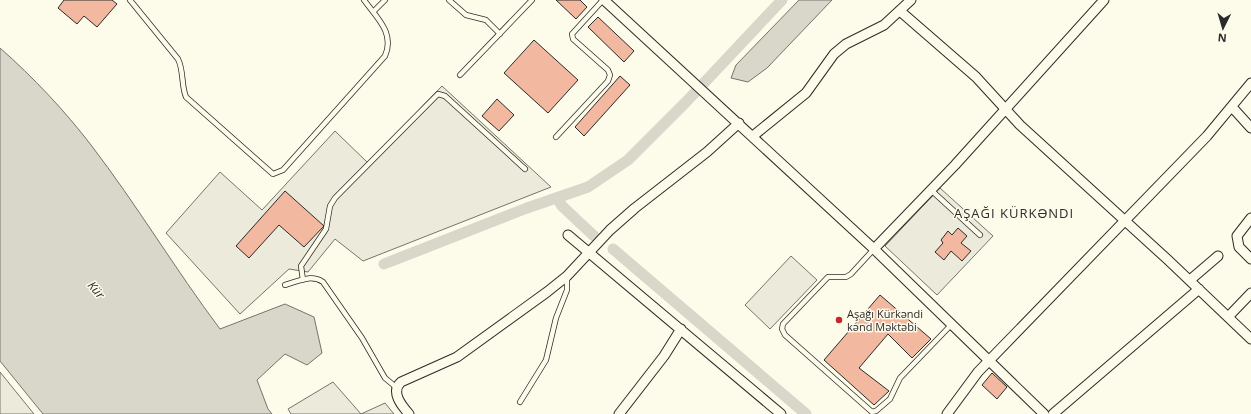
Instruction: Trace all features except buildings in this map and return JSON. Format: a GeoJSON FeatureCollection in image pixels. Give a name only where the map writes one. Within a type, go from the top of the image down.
{"type":"FeatureCollection","features":[{"type":"Feature","properties":{"kind":"street"},"geometry":{"type":"LineString","coordinates":[[603,0],[739,123],[874,249],[1044,414]]}},
{"type":"Feature","properties":{"kind":"street"},"geometry":{"type":"LineString","coordinates":[[752,136],[806,93],[834,54],[846,44],[884,25],[911,0]]}},
{"type":"Feature","properties":{"kind":"street"},"geometry":{"type":"LineString","coordinates":[[874,249],[1005,110],[1104,0]]}},
{"type":"Feature","properties":{"kind":"street"},"geometry":{"type":"LineString","coordinates":[[900,11],[976,77],[1005,110],[1125,222],[1200,289],[1251,339]]}},
{"type":"Feature","properties":{"kind":"street"},"geometry":{"type":"LineString","coordinates":[[947,414],[971,379],[1220,123],[1251,83]]}},
{"type":"Feature","properties":{"kind":"street"},"geometry":{"type":"LineString","coordinates":[[1232,107],[1251,128]]}},
{"type":"Feature","properties":{"kind":"street"},"geometry":{"type":"LineString","coordinates":[[409,414],[398,399],[397,388],[401,382],[409,377],[457,357],[567,276],[610,230],[635,208],[707,152],[739,123]]}},
{"type":"Feature","properties":{"kind":"street"},"geometry":{"type":"LineString","coordinates":[[1251,218],[1242,228],[1238,236],[1238,242],[1239,247],[1251,259]]}},
{"type":"Feature","properties":{"kind":"street"},"geometry":{"type":"LineString","coordinates":[[568,235],[781,414]]}},
{"type":"Feature","properties":{"kind":"street"},"geometry":{"type":"LineString","coordinates":[[1190,280],[1218,256]]}},
{"type":"Feature","properties":{"kind":"street"},"geometry":{"type":"LineString","coordinates":[[1053,414],[1200,289]]}},
{"type":"Feature","properties":{"kind":"street"},"geometry":{"type":"LineString","coordinates":[[1228,317],[1251,293]]}},
{"type":"Feature","properties":{"kind":"street"},"geometry":{"type":"LineString","coordinates":[[619,414],[664,356],[681,329]]}},
{"type":"Feature","properties":{"kind":"lane"},"geometry":{"type":"LineString","coordinates":[[130,0],[178,59],[183,89],[186,97],[273,174],[283,170],[385,56],[389,37],[364,0]]}},
{"type":"Feature","properties":{"kind":"lane"},"geometry":{"type":"LineString","coordinates":[[372,12],[386,0]]}},
{"type":"Feature","properties":{"kind":"lane"},"geometry":{"type":"LineString","coordinates":[[449,0],[466,15],[486,20],[500,34]]}},
{"type":"Feature","properties":{"kind":"lane"},"geometry":{"type":"LineString","coordinates":[[460,75],[532,0]]}},
{"type":"Feature","properties":{"kind":"lane"},"geometry":{"type":"LineString","coordinates":[[556,137],[608,80],[610,75],[608,70],[572,39],[572,34],[603,0]]}},
{"type":"Feature","properties":{"kind":"lane"},"geometry":{"type":"LineString","coordinates":[[303,280],[301,266],[326,229],[332,202],[438,94],[445,96],[525,169]]}},
{"type":"Feature","properties":{"kind":"lane"},"geometry":{"type":"LineString","coordinates":[[931,190],[980,235]]}},
{"type":"Feature","properties":{"kind":"lane"},"geometry":{"type":"LineString","coordinates":[[874,249],[851,274],[846,277],[828,277],[787,319],[782,329],[785,335],[872,412],[876,411],[890,399],[900,378],[952,324]]}},
{"type":"Feature","properties":{"kind":"lane"},"geometry":{"type":"LineString","coordinates":[[520,402],[546,360],[556,318],[567,290],[567,276]]}},
{"type":"Feature","properties":{"kind":"lane"},"geometry":{"type":"LineString","coordinates":[[285,285],[316,278],[323,282],[362,338],[385,378],[397,388]]}},
{"type":"Feature","properties":{"kind":"shaded area"},"geometry":{"type":"Polygon","coordinates":[[[442,86],[551,187],[363,261],[335,239],[308,272],[289,269],[240,314],[166,233],[220,172],[262,210],[335,131],[368,163],[442,86]]]}},
{"type":"Feature","properties":{"kind":"shaded area"},"geometry":{"type":"Polygon","coordinates":[[[940,188],[993,236],[937,295],[885,246],[940,188]]]}},
{"type":"Feature","properties":{"kind":"shaded area"},"geometry":{"type":"Polygon","coordinates":[[[791,256],[817,280],[770,329],[745,305],[791,256]]]}},
{"type":"Feature","properties":{"kind":"shaded area"},"geometry":{"type":"Polygon","coordinates":[[[0,372],[34,414],[0,414],[0,372]]]}},
{"type":"Feature","properties":{"kind":"shaded area"},"geometry":{"type":"Polygon","coordinates":[[[333,382],[361,414],[291,414],[288,409],[333,382]]]}},
{"type":"Feature","properties":{"kind":"shaded area"},"geometry":{"type":"Polygon","coordinates":[[[385,403],[394,414],[361,414],[385,403]]]}},
{"type":"Feature","properties":{"kind":"water"},"geometry":{"type":"Polygon","coordinates":[[[799,0],[832,0],[767,68],[748,82],[731,78],[736,65],[799,0]]]}},
{"type":"Feature","properties":{"kind":"water","name":"Kür"},"geometry":{"type":"Polygon","coordinates":[[[0,48],[48,95],[91,145],[220,329],[285,304],[314,317],[322,353],[307,365],[285,354],[257,380],[268,409],[272,414],[43,414],[0,361],[0,48]]]}},
{"type":"Feature","properties":{"kind":"waterway"},"geometry":{"type":"LineString","coordinates":[[384,264],[527,208],[588,187],[628,160],[686,102],[782,0]]}},
{"type":"Feature","properties":{"kind":"waterway"},"geometry":{"type":"LineString","coordinates":[[557,198],[562,206],[594,236]]}},
{"type":"Feature","properties":{"kind":"waterway"},"geometry":{"type":"LineString","coordinates":[[613,249],[806,414]]}},
{"type":"Feature","properties":{"kind":"place","name":"Aşağı Kürkəndi kənd Məktəbi"},"geometry":{"type":"Point","coordinates":[839,320]}},
{"type":"Feature","properties":{"kind":"district","name":"AŞAĞI KÜRKƏNDI"},"geometry":{"type":"Point","coordinates":[1014,213]}}]}
